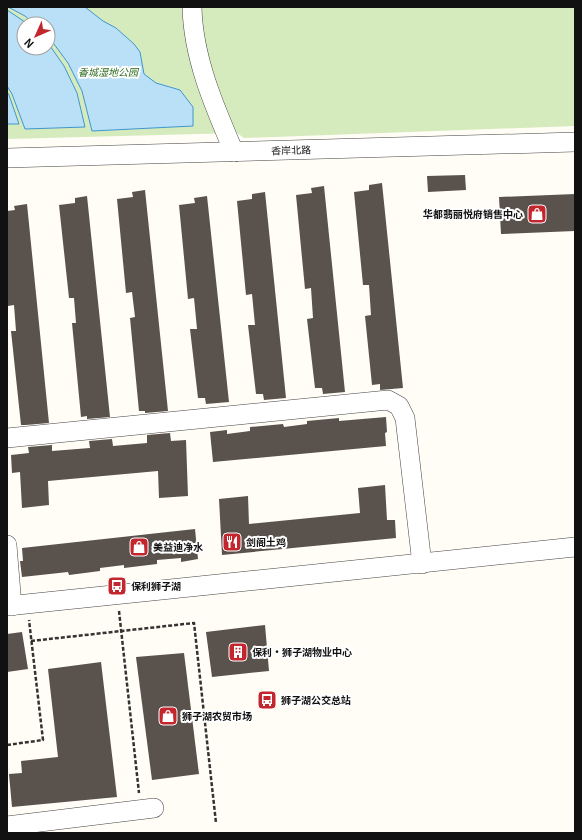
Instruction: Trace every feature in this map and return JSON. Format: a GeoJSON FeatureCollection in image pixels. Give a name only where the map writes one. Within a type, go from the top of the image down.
{"type":"FeatureCollection","features":[{"type":"Feature","properties":{"kind":"street"},"geometry":{"type":"LineString","coordinates":[[192,7],[193,31],[212,100],[234,152]]}},
{"type":"Feature","properties":{"kind":"street","name":"香岸北路"},"geometry":{"type":"LineString","coordinates":[[7,158],[575,142]]}},
{"type":"Feature","properties":{"kind":"street"},"geometry":{"type":"LineString","coordinates":[[7,438],[388,400],[399,406],[405,418],[422,564]]}},
{"type":"Feature","properties":{"kind":"street"},"geometry":{"type":"LineString","coordinates":[[7,545],[16,605],[575,547]]}},
{"type":"Feature","properties":{"kind":"street"},"geometry":{"type":"LineString","coordinates":[[7,826],[148,809]]}},
{"type":"Feature","properties":{"kind":"path"},"geometry":{"type":"LineString","coordinates":[[118,595],[121,631],[148,809]]}},
{"type":"Feature","properties":{"kind":"path"},"geometry":{"type":"LineString","coordinates":[[7,745],[43,740],[31,641],[16,605]]}},
{"type":"Feature","properties":{"kind":"path"},"geometry":{"type":"LineString","coordinates":[[31,641],[194,623],[216,823]]}},
{"type":"Feature","properties":{"kind":"green space","name":"香城湿地公园"},"geometry":{"type":"Polygon","coordinates":[[[7,7],[575,7],[575,126],[244,138],[237,133],[7,139],[7,7]]]}},
{"type":"Feature","properties":{"kind":"water"},"geometry":{"type":"Polygon","coordinates":[[[8,7],[85,7],[103,21],[116,28],[134,44],[140,52],[144,74],[156,83],[180,90],[193,107],[193,126],[92,131],[82,91],[68,63],[56,47],[56,16],[25,16],[8,7]]]}},
{"type":"Feature","properties":{"kind":"water"},"geometry":{"type":"Polygon","coordinates":[[[7,10],[16,16],[16,56],[56,56],[56,54],[64,66],[77,93],[85,127],[25,129],[12,94],[7,86],[7,10]]]}},
{"type":"Feature","properties":{"kind":"water"},"geometry":{"type":"Polygon","coordinates":[[[7,92],[9,95],[19,124],[7,124],[7,92]]]}},
{"type":"Feature","properties":{"kind":"building"},"geometry":{"type":"Polygon","coordinates":[[[465,175],[466,190],[428,192],[427,176],[465,175]]]}},
{"type":"Feature","properties":{"kind":"building"},"geometry":{"type":"Polygon","coordinates":[[[382,183],[403,388],[380,390],[380,384],[372,385],[365,316],[371,315],[369,285],[363,285],[354,192],[369,190],[369,185],[382,183]]]}},
{"type":"Feature","properties":{"kind":"building"},"geometry":{"type":"Polygon","coordinates":[[[324,186],[345,392],[323,394],[322,388],[315,388],[307,319],[313,318],[311,288],[305,289],[296,195],[312,193],[311,188],[324,186]]]}},
{"type":"Feature","properties":{"kind":"building"},"geometry":{"type":"Polygon","coordinates":[[[145,190],[168,411],[145,413],[145,411],[139,411],[130,318],[135,317],[132,292],[126,293],[117,199],[133,197],[132,192],[145,190]]]}},
{"type":"Feature","properties":{"kind":"building"},"geometry":{"type":"Polygon","coordinates":[[[265,192],[286,398],[264,400],[263,394],[256,394],[248,325],[255,325],[252,294],[246,295],[237,201],[252,199],[252,194],[265,192]]]}},
{"type":"Feature","properties":{"kind":"building","name":"华都翡丽悦府销售中心"},"geometry":{"type":"Polygon","coordinates":[[[575,194],[575,231],[501,234],[499,197],[575,194]]]}},
{"type":"Feature","properties":{"kind":"building"},"geometry":{"type":"Polygon","coordinates":[[[87,196],[110,417],[87,419],[87,416],[81,417],[72,323],[76,323],[74,298],[69,298],[59,205],[75,203],[75,198],[87,196]]]}},
{"type":"Feature","properties":{"kind":"building"},"geometry":{"type":"Polygon","coordinates":[[[207,196],[229,402],[206,404],[205,398],[198,398],[190,329],[197,329],[194,298],[188,299],[179,205],[195,203],[194,198],[207,196]]]}},
{"type":"Feature","properties":{"kind":"building"},"geometry":{"type":"Polygon","coordinates":[[[27,204],[49,423],[21,425],[11,331],[16,331],[14,305],[8,306],[7,292],[7,211],[15,210],[14,206],[27,204]]]}},
{"type":"Feature","properties":{"kind":"building"},"geometry":{"type":"Polygon","coordinates":[[[386,417],[386,446],[213,462],[210,432],[227,430],[227,434],[250,431],[250,427],[283,424],[284,427],[307,424],[307,421],[339,418],[339,421],[386,417]]]}},
{"type":"Feature","properties":{"kind":"building"},"geometry":{"type":"Polygon","coordinates":[[[170,433],[171,441],[186,440],[188,496],[159,498],[158,471],[48,481],[49,505],[22,508],[20,472],[12,473],[11,455],[29,453],[28,447],[52,445],[52,451],[90,448],[89,441],[112,439],[113,446],[147,443],[147,435],[170,433]]]}},
{"type":"Feature","properties":{"kind":"building"},"geometry":{"type":"Polygon","coordinates":[[[385,485],[387,520],[395,520],[396,538],[222,555],[219,499],[248,496],[249,524],[360,513],[358,488],[385,485]]]}},
{"type":"Feature","properties":{"kind":"building"},"geometry":{"type":"Polygon","coordinates":[[[195,529],[198,559],[181,562],[181,558],[157,560],[157,564],[124,568],[124,565],[100,568],[100,571],[69,575],[68,572],[22,577],[20,561],[23,561],[22,548],[195,529]]]}},
{"type":"Feature","properties":{"kind":"building","name":"保利·狮子湖物业中心"},"geometry":{"type":"Polygon","coordinates":[[[265,625],[269,671],[212,677],[206,632],[265,625]]]}},
{"type":"Feature","properties":{"kind":"building"},"geometry":{"type":"Polygon","coordinates":[[[22,632],[28,669],[7,672],[7,634],[22,632]]]}},
{"type":"Feature","properties":{"kind":"building","name":"狮子湖农贸市场"},"geometry":{"type":"Polygon","coordinates":[[[184,653],[199,774],[152,780],[136,657],[184,653]]]}},
{"type":"Feature","properties":{"kind":"building"},"geometry":{"type":"Polygon","coordinates":[[[101,662],[117,797],[12,807],[9,774],[22,773],[21,761],[58,757],[48,669],[101,662]]]}},
{"type":"Feature","properties":{"kind":"place","name":"华都翡丽悦府销售中心"},"geometry":{"type":"Point","coordinates":[537,214]}},
{"type":"Feature","properties":{"kind":"place","name":"剑阁土鸡"},"geometry":{"type":"Point","coordinates":[232,542]}},
{"type":"Feature","properties":{"kind":"place","name":"美益迪净水"},"geometry":{"type":"Point","coordinates":[139,547]}},
{"type":"Feature","properties":{"kind":"place","name":"保利狮子湖"},"geometry":{"type":"Point","coordinates":[117,586]}},
{"type":"Feature","properties":{"kind":"place","name":"保利·狮子湖物业中心"},"geometry":{"type":"Point","coordinates":[238,652]}},
{"type":"Feature","properties":{"kind":"place","name":"狮子湖公交总站"},"geometry":{"type":"Point","coordinates":[267,700]}},
{"type":"Feature","properties":{"kind":"place","name":"狮子湖农贸市场"},"geometry":{"type":"Point","coordinates":[168,716]}}]}
